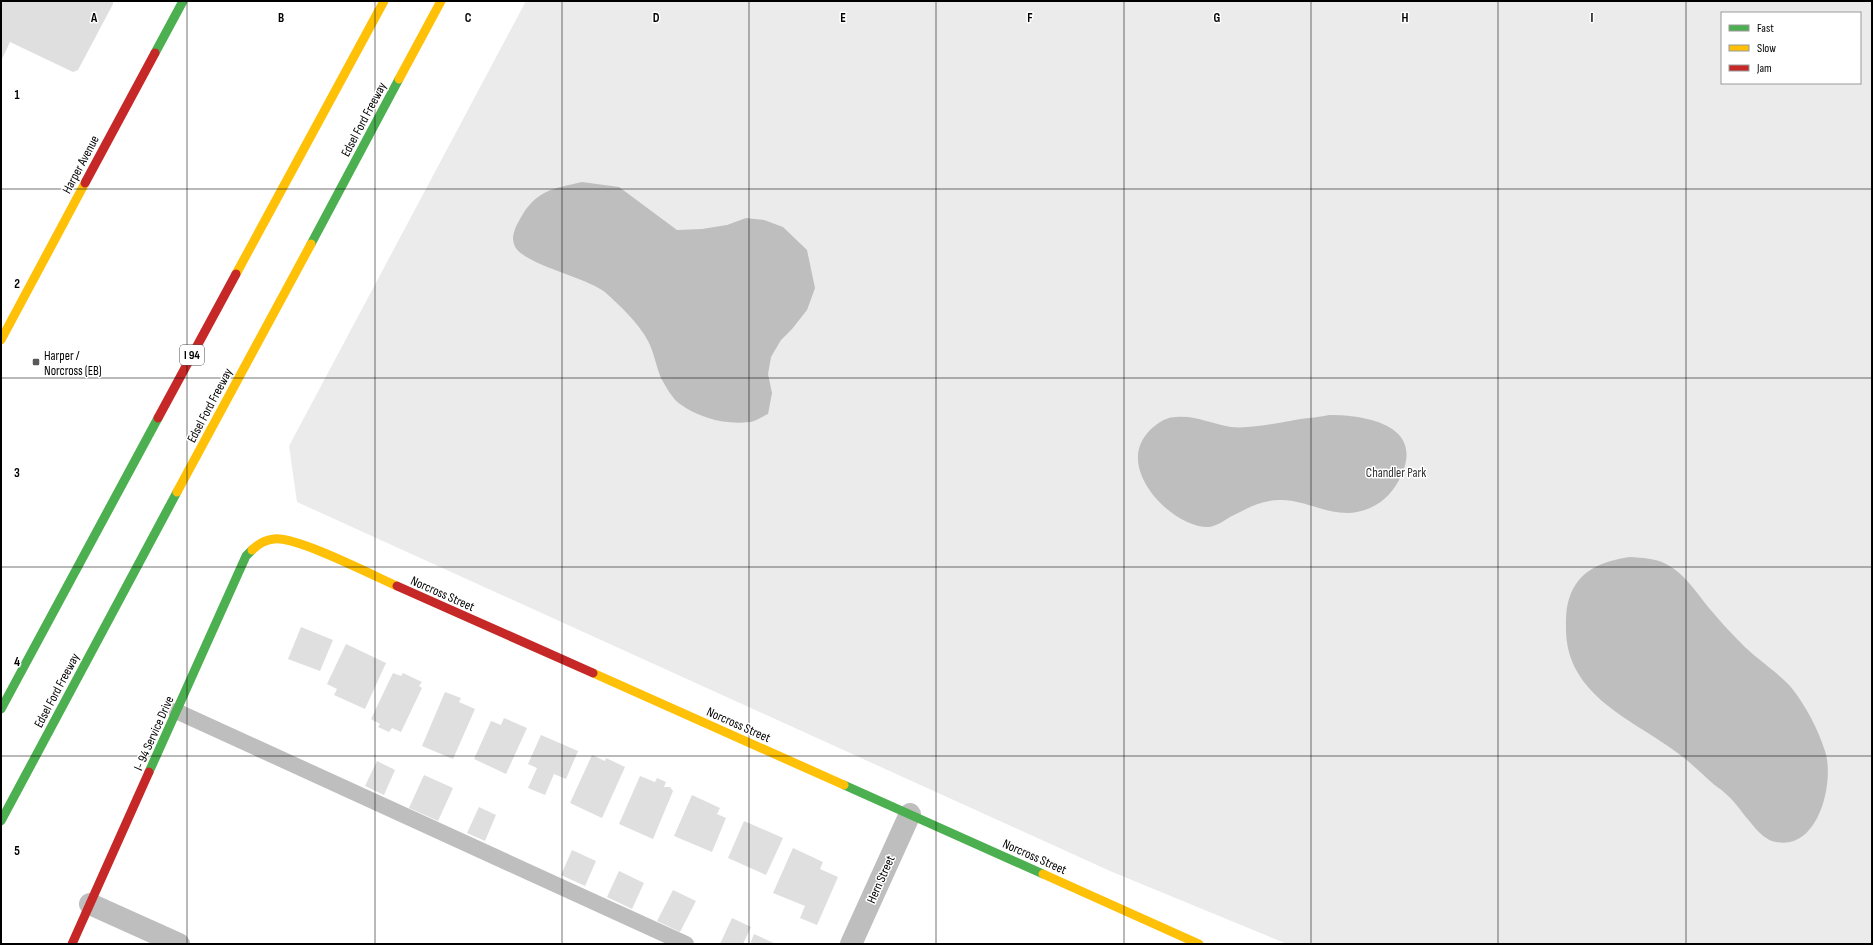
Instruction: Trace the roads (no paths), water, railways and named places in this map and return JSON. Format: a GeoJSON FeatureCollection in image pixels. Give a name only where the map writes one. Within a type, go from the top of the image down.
{"type":"FeatureCollection","features":[{"type":"Feature","properties":{"kind":"main road","name":"Harper Avenue"},"geometry":{"type":"LineString","coordinates":[[1,340],[182,1]]}},
{"type":"Feature","properties":{"kind":"main road","name":"I 94"},"geometry":{"type":"LineString","coordinates":[[1,709],[384,1]]}},
{"type":"Feature","properties":{"kind":"main road","name":"Edsel Ford Freeway"},"geometry":{"type":"LineString","coordinates":[[1,821],[441,1]]}},
{"type":"Feature","properties":{"kind":"main road","name":"Norcross Street"},"geometry":{"type":"LineString","coordinates":[[266,540],[283,538],[327,555],[1199,944]]}},
{"type":"Feature","properties":{"kind":"main road","name":"I- 94 Service Drive"},"geometry":{"type":"LineString","coordinates":[[72,944],[246,556],[253,548],[266,540]]}},
{"type":"Feature","properties":{"kind":"street","name":"Hern Street"},"geometry":{"type":"LineString","coordinates":[[851,944],[910,814]]}},
{"type":"Feature","properties":{"kind":"street"},"geometry":{"type":"LineString","coordinates":[[90,904],[179,944]]}},
{"type":"Feature","properties":{"kind":"lane"},"geometry":{"type":"LineString","coordinates":[[176,711],[686,944]]}},
{"type":"Feature","properties":{"kind":"place","name":"Harper / Norcross (EB)"},"geometry":{"type":"Point","coordinates":[36,362]}},
{"type":"Feature","properties":{"kind":"park label","name":"Chandler Park"},"geometry":{"type":"Point","coordinates":[1396,472]}}]}
